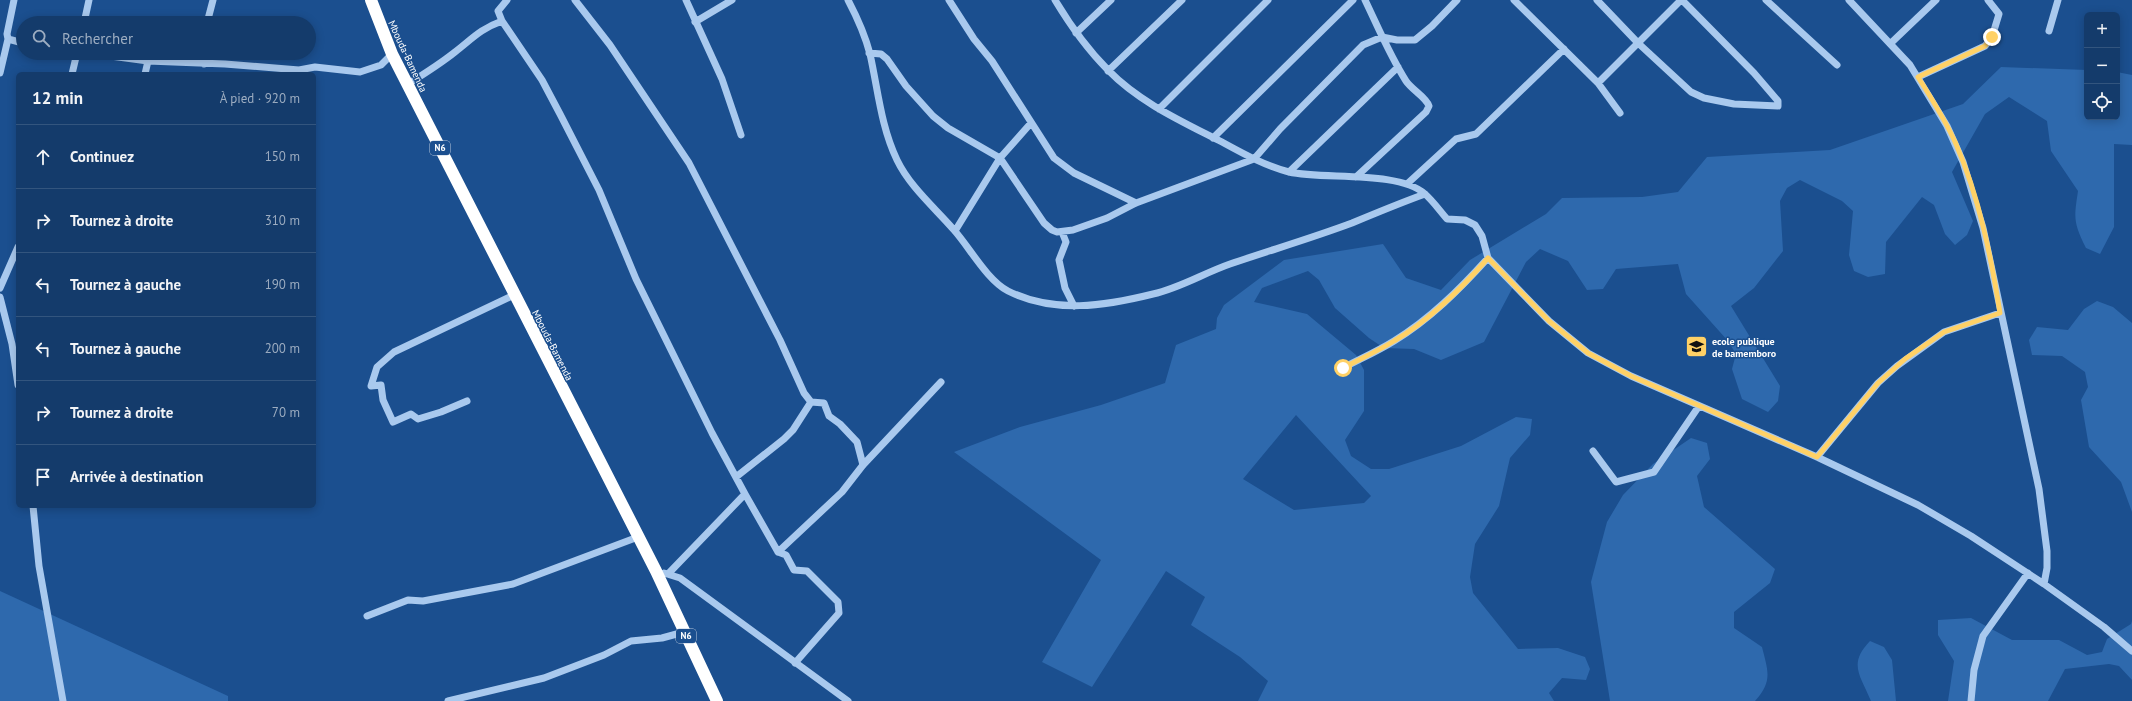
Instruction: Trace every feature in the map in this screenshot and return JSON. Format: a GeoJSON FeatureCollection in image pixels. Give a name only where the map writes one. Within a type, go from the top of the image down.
{"type":"FeatureCollection","features":[{"type":"Feature","properties":{"kind":"highway","name":"Mbouda-Bamenda"},"geometry":{"type":"LineString","coordinates":[[370,0],[392,54],[514,295],[638,537],[662,572],[684,632],[717,701]]}},
{"type":"Feature","properties":{"kind":"street"},"geometry":{"type":"LineString","coordinates":[[0,73],[8,39],[8,26],[14,0]]}},
{"type":"Feature","properties":{"kind":"street"},"geometry":{"type":"LineString","coordinates":[[86,16],[90,0]]}},
{"type":"Feature","properties":{"kind":"street"},"geometry":{"type":"LineString","coordinates":[[209,16],[212,0]]}},
{"type":"Feature","properties":{"kind":"street"},"geometry":{"type":"LineString","coordinates":[[507,0],[498,11],[502,21],[542,80],[560,114],[599,190],[636,278],[745,494],[778,552],[786,555],[794,570],[807,571],[820,582],[838,602],[839,613],[795,663]]}},
{"type":"Feature","properties":{"kind":"street"},"geometry":{"type":"LineString","coordinates":[[575,0],[614,51],[689,163],[780,340],[804,393],[811,402],[824,403],[829,416],[840,424],[857,442],[863,464]]}},
{"type":"Feature","properties":{"kind":"street"},"geometry":{"type":"LineString","coordinates":[[686,0],[722,79],[741,135]]}},
{"type":"Feature","properties":{"kind":"street"},"geometry":{"type":"LineString","coordinates":[[695,22],[732,0]]}},
{"type":"Feature","properties":{"kind":"street"},"geometry":{"type":"LineString","coordinates":[[848,0],[861,28],[870,53],[878,100],[898,162],[910,180],[955,231],[992,278],[1006,290],[1047,305],[1074,306],[1106,304],[1154,294],[1227,265],[1352,223],[1425,194]]}},
{"type":"Feature","properties":{"kind":"street"},"geometry":{"type":"LineString","coordinates":[[949,0],[974,39],[992,62],[1049,152],[1066,168],[1092,183],[1136,203]]}},
{"type":"Feature","properties":{"kind":"street"},"geometry":{"type":"LineString","coordinates":[[1055,0],[1076,33],[1108,71],[1131,90],[1159,109],[1254,159],[1289,172],[1356,177],[1407,184],[1425,194],[1447,219],[1465,220],[1475,225],[1482,236],[1488,258],[1549,321],[1588,353],[1631,376],[1817,457],[1918,505],[2028,573],[2104,627],[2132,651]]}},
{"type":"Feature","properties":{"kind":"street"},"geometry":{"type":"LineString","coordinates":[[1076,33],[1111,0]]}},
{"type":"Feature","properties":{"kind":"street"},"geometry":{"type":"LineString","coordinates":[[1108,71],[1182,0]]}},
{"type":"Feature","properties":{"kind":"street"},"geometry":{"type":"LineString","coordinates":[[1159,109],[1268,0]]}},
{"type":"Feature","properties":{"kind":"street"},"geometry":{"type":"LineString","coordinates":[[1213,138],[1353,0]]}},
{"type":"Feature","properties":{"kind":"street"},"geometry":{"type":"LineString","coordinates":[[1356,177],[1428,109],[1427,102],[1412,88],[1398,67],[1365,0]]}},
{"type":"Feature","properties":{"kind":"street"},"geometry":{"type":"LineString","coordinates":[[870,53],[881,54],[887,59],[906,86],[933,116],[948,128],[1000,158],[1044,223],[1052,230],[1062,232],[1107,218],[1136,203],[1254,159],[1280,129],[1363,45],[1382,37],[1397,40],[1415,40],[1432,26],[1458,0]]}},
{"type":"Feature","properties":{"kind":"street"},"geometry":{"type":"LineString","coordinates":[[1514,0],[1598,83],[1620,113]]}},
{"type":"Feature","properties":{"kind":"street"},"geometry":{"type":"LineString","coordinates":[[1597,0],[1638,43],[1686,88],[1697,95],[1734,104],[1778,106],[1778,101],[1754,73],[1681,0],[1638,43],[1598,83]]}},
{"type":"Feature","properties":{"kind":"street"},"geometry":{"type":"LineString","coordinates":[[1766,0],[1837,66]]}},
{"type":"Feature","properties":{"kind":"street"},"geometry":{"type":"LineString","coordinates":[[1849,0],[1892,43],[1918,77],[1947,126],[1963,162],[1983,228],[2041,499],[2047,560],[2044,584]]}},
{"type":"Feature","properties":{"kind":"street"},"geometry":{"type":"LineString","coordinates":[[1892,43],[1936,0]]}},
{"type":"Feature","properties":{"kind":"street"},"geometry":{"type":"LineString","coordinates":[[1918,77],[1979,50],[1989,42],[1999,14],[1988,0]]}},
{"type":"Feature","properties":{"kind":"street"},"geometry":{"type":"LineString","coordinates":[[2049,32],[2058,0]]}},
{"type":"Feature","properties":{"kind":"street"},"geometry":{"type":"LineString","coordinates":[[408,84],[456,51],[473,36],[502,21]]}},
{"type":"Feature","properties":{"kind":"street"},"geometry":{"type":"LineString","coordinates":[[8,39],[16,41]]}},
{"type":"Feature","properties":{"kind":"street"},"geometry":{"type":"LineString","coordinates":[[1407,184],[1456,139],[1476,134],[1564,49]]}},
{"type":"Feature","properties":{"kind":"street"},"geometry":{"type":"LineString","coordinates":[[140,60],[298,72],[315,67],[360,72],[381,65],[392,54]]}},
{"type":"Feature","properties":{"kind":"street"},"geometry":{"type":"LineString","coordinates":[[72,72],[75,60]]}},
{"type":"Feature","properties":{"kind":"street"},"geometry":{"type":"LineString","coordinates":[[204,60],[204,64]]}},
{"type":"Feature","properties":{"kind":"street"},"geometry":{"type":"LineString","coordinates":[[145,72],[148,61]]}},
{"type":"Feature","properties":{"kind":"street"},"geometry":{"type":"LineString","coordinates":[[1289,172],[1398,67]]}},
{"type":"Feature","properties":{"kind":"street"},"geometry":{"type":"LineString","coordinates":[[955,231],[1000,158],[1031,122]]}},
{"type":"Feature","properties":{"kind":"street"},"geometry":{"type":"LineString","coordinates":[[1062,232],[1066,242],[1060,260],[1066,288],[1074,306]]}},
{"type":"Feature","properties":{"kind":"street"},"geometry":{"type":"LineString","coordinates":[[0,288],[16,252]]}},
{"type":"Feature","properties":{"kind":"street"},"geometry":{"type":"LineString","coordinates":[[1343,368],[1395,341],[1428,316],[1465,284],[1488,258]]}},
{"type":"Feature","properties":{"kind":"street"},"geometry":{"type":"LineString","coordinates":[[467,401],[441,412],[418,419],[411,414],[393,422],[383,400],[381,386],[371,386],[372,377],[377,367],[394,352],[514,295]]}},
{"type":"Feature","properties":{"kind":"street"},"geometry":{"type":"LineString","coordinates":[[0,297],[15,343],[16,357]]}},
{"type":"Feature","properties":{"kind":"street"},"geometry":{"type":"LineString","coordinates":[[1817,457],[1878,383],[1905,359],[1944,332],[2000,313]]}},
{"type":"Feature","properties":{"kind":"street"},"geometry":{"type":"LineString","coordinates":[[778,552],[842,492],[863,464],[940,382]]}},
{"type":"Feature","properties":{"kind":"street"},"geometry":{"type":"LineString","coordinates":[[736,477],[789,434],[811,402]]}},
{"type":"Feature","properties":{"kind":"street"},"geometry":{"type":"LineString","coordinates":[[1593,451],[1616,482],[1654,472],[1700,406]]}},
{"type":"Feature","properties":{"kind":"street"},"geometry":{"type":"LineString","coordinates":[[745,494],[662,572],[680,578],[848,701]]}},
{"type":"Feature","properties":{"kind":"street"},"geometry":{"type":"LineString","coordinates":[[33,508],[39,566],[63,701]]}},
{"type":"Feature","properties":{"kind":"street"},"geometry":{"type":"LineString","coordinates":[[366,616],[408,600],[423,601],[513,584],[638,537]]}},
{"type":"Feature","properties":{"kind":"street"},"geometry":{"type":"LineString","coordinates":[[1971,701],[1974,670],[1983,636],[2028,573]]}},
{"type":"Feature","properties":{"kind":"street"},"geometry":{"type":"LineString","coordinates":[[448,701],[544,678],[604,654],[631,641],[662,638],[684,632]]}},
{"type":"Feature","properties":{"kind":"shaded area"},"geometry":{"type":"Polygon","coordinates":[[[2001,67],[2084,70],[2084,120],[2120,120],[2120,73],[2132,75],[2132,145],[2114,144],[2114,227],[2100,254],[2086,248],[2079,232],[2075,214],[2078,191],[2051,151],[2047,121],[2009,97],[1985,114],[1952,172],[1973,221],[1967,235],[1955,245],[1945,234],[1934,205],[1922,197],[1886,242],[1885,274],[1868,277],[1854,271],[1849,255],[1853,211],[1842,201],[1800,180],[1787,188],[1780,201],[1783,251],[1754,288],[1731,306],[1780,386],[1778,401],[1768,412],[1742,399],[1732,369],[1736,354],[1728,341],[1686,294],[1678,264],[1616,269],[1603,289],[1587,290],[1568,261],[1540,249],[1526,262],[1484,342],[1441,360],[1414,349],[1384,348],[1369,338],[1335,308],[1319,280],[1308,271],[1262,288],[1254,302],[1307,314],[1356,355],[1364,370],[1364,411],[1345,440],[1351,456],[1371,469],[1389,469],[1461,446],[1516,417],[1532,419],[1530,435],[1510,458],[1499,506],[1475,544],[1470,577],[1473,593],[1518,649],[1558,648],[1585,657],[1590,669],[1586,680],[1562,678],[1549,693],[1554,701],[1258,701],[1268,681],[1240,657],[1191,625],[1205,597],[1166,571],[1092,687],[1042,662],[1101,560],[954,452],[1020,427],[1101,405],[1165,383],[1176,345],[1216,329],[1217,318],[1224,305],[1284,260],[1383,244],[1406,278],[1441,290],[1470,260],[1546,214],[1562,198],[1642,197],[1678,192],[1707,157],[1830,150],[1963,104],[2001,67]],[[1296,415],[1243,479],[1294,510],[1364,503],[1371,496],[1296,415]]]}},
{"type":"Feature","properties":{"kind":"shaded area"},"geometry":{"type":"Polygon","coordinates":[[[2097,301],[2113,307],[2132,323],[2132,512],[2121,482],[2089,447],[2081,400],[2088,387],[2085,372],[2062,356],[2032,355],[2029,340],[2037,327],[2068,330],[2084,309],[2097,301]]]}},
{"type":"Feature","properties":{"kind":"shaded area"},"geometry":{"type":"Polygon","coordinates":[[[1691,438],[1707,443],[1710,459],[1697,476],[1704,507],[1775,569],[1770,583],[1734,612],[1734,628],[1762,647],[1768,676],[1765,688],[1755,701],[1610,701],[1591,582],[1607,522],[1623,495],[1653,464],[1691,438]]]}},
{"type":"Feature","properties":{"kind":"shaded area"},"geometry":{"type":"Polygon","coordinates":[[[0,591],[228,696],[228,701],[0,701],[0,591]]]}},
{"type":"Feature","properties":{"kind":"shaded area"},"geometry":{"type":"Polygon","coordinates":[[[1971,618],[2012,640],[2059,640],[2087,655],[2102,652],[2107,639],[2131,624],[2132,621],[2132,680],[2119,666],[2109,664],[2065,669],[2048,701],[1948,701],[1954,661],[1938,635],[1938,620],[1971,618]]]}},
{"type":"Feature","properties":{"kind":"shaded area"},"geometry":{"type":"Polygon","coordinates":[[[1870,641],[1884,647],[1892,660],[1896,701],[1871,701],[1863,684],[1858,670],[1859,656],[1870,641]]]}},
{"type":"Feature","properties":{"kind":"place","name":"ecole publique de bamemboro"},"geometry":{"type":"Point","coordinates":[1696,347]}},
{"type":"Feature","properties":{"kind":"route"},"geometry":{"type":"LineString","coordinates":[[1343,368],[1395,341],[1428,316],[1465,284],[1488,258],[1549,321],[1567,338],[1588,353],[1631,376],[1817,457],[1878,383],[1905,359],[1944,332],[2000,313],[1983,228],[1963,162],[1938,108],[1918,77],[1979,50],[1985,46],[1992,37]]}}]}
